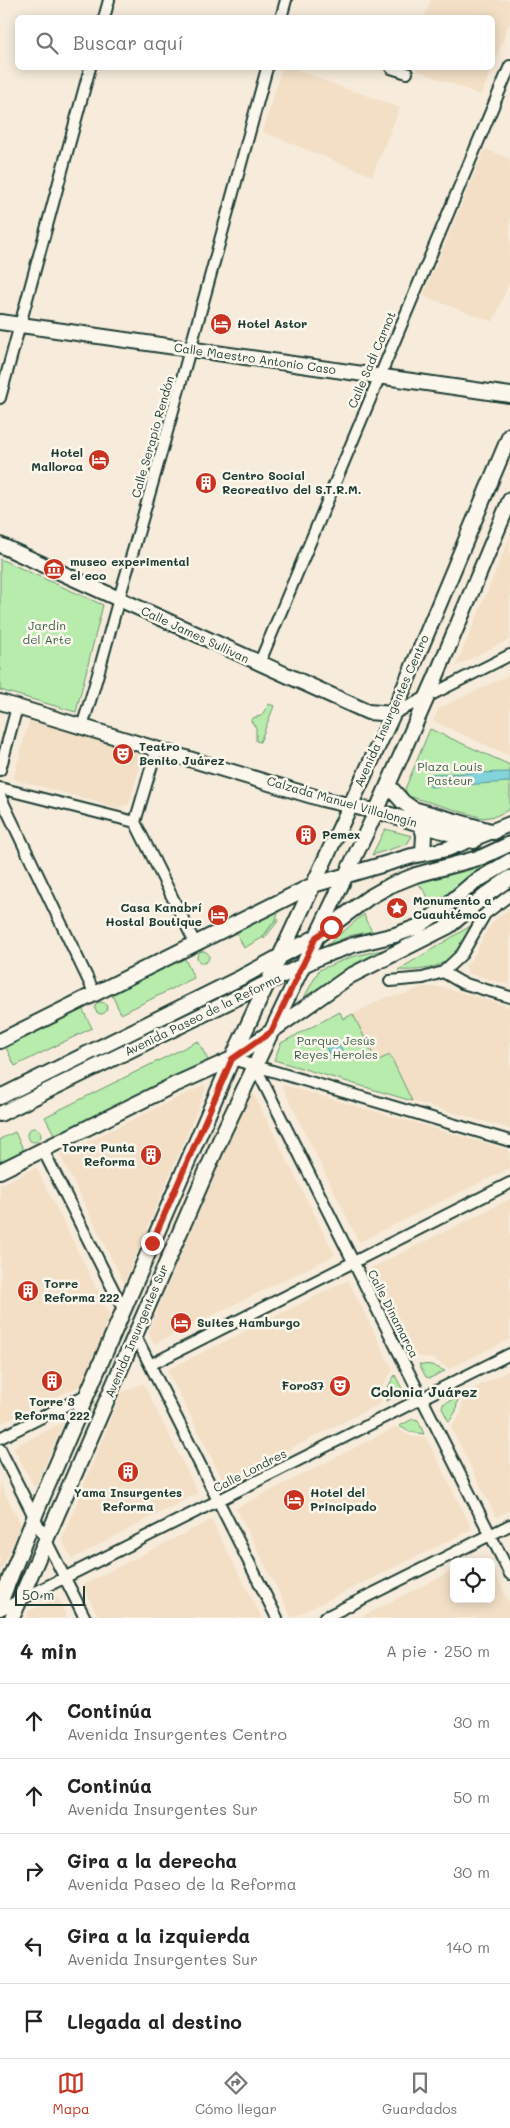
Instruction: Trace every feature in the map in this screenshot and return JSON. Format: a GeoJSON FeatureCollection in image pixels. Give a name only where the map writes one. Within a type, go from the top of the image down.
{"type":"FeatureCollection","features":[{"type":"Feature","properties":{"kind":"main road","name":"Calle Maestro Antonio Caso"},"geometry":{"type":"LineString","coordinates":[[0,322],[510,395]]}},
{"type":"Feature","properties":{"kind":"main road","name":"Avenida Insurgentes Centro"},"geometry":{"type":"LineString","coordinates":[[267,983],[392,714],[510,435]]}},
{"type":"Feature","properties":{"kind":"main road","name":"Avenida Insurgentes Centro"},"geometry":{"type":"LineString","coordinates":[[303,965],[376,812],[510,500]]}},
{"type":"Feature","properties":{"kind":"main road","name":"Calle James Sullivan"},"geometry":{"type":"LineString","coordinates":[[0,545],[368,712],[392,714]]}},
{"type":"Feature","properties":{"kind":"main road","name":"Calzada Manuel Villalongín"},"geometry":{"type":"LineString","coordinates":[[0,702],[350,806],[421,824],[506,849]]}},
{"type":"Feature","properties":{"kind":"main road"},"geometry":{"type":"LineString","coordinates":[[388,785],[403,802],[413,809],[494,832]]}},
{"type":"Feature","properties":{"kind":"main road"},"geometry":{"type":"LineString","coordinates":[[421,824],[424,835],[422,853]]}},
{"type":"Feature","properties":{"kind":"main road"},"geometry":{"type":"LineString","coordinates":[[0,1041],[313,885],[422,853],[447,849],[494,832],[510,824]]}},
{"type":"Feature","properties":{"kind":"main road","name":"Avenida Paseo de la Reforma"},"geometry":{"type":"LineString","coordinates":[[0,1097],[233,982],[316,937],[368,898],[391,885],[416,875],[460,864],[506,849]]}},
{"type":"Feature","properties":{"kind":"main road","name":"Avenida Paseo de la Reforma"},"geometry":{"type":"LineString","coordinates":[[0,1114],[322,956],[416,927],[440,912],[473,883],[510,861]]}},
{"type":"Feature","properties":{"kind":"main road"},"geometry":{"type":"LineString","coordinates":[[0,1171],[232,1059],[350,976],[449,926],[510,878]]}},
{"type":"Feature","properties":{"kind":"main road","name":"Avenida Insurgentes Sur"},"geometry":{"type":"LineString","coordinates":[[12,1618],[224,1130],[303,965]]}},
{"type":"Feature","properties":{"kind":"main road","name":"Avenida Insurgentes Sur"},"geometry":{"type":"LineString","coordinates":[[0,1603],[86,1395],[267,983]]}},
{"type":"Feature","properties":{"kind":"street"},"geometry":{"type":"LineString","coordinates":[[105,15],[109,0]]}},
{"type":"Feature","properties":{"kind":"street"},"geometry":{"type":"LineString","coordinates":[[282,15],[286,0]]}},
{"type":"Feature","properties":{"kind":"street","name":"Calle Sadi Carnot"},"geometry":{"type":"LineString","coordinates":[[259,664],[510,66]]}},
{"type":"Feature","properties":{"kind":"street"},"geometry":{"type":"LineString","coordinates":[[0,398],[89,70]]}},
{"type":"Feature","properties":{"kind":"street","name":"Calle Serapio Rendón"},"geometry":{"type":"LineString","coordinates":[[82,726],[103,663],[266,70]]}},
{"type":"Feature","properties":{"kind":"street"},"geometry":{"type":"LineString","coordinates":[[396,70],[407,74]]}},
{"type":"Feature","properties":{"kind":"street"},"geometry":{"type":"LineString","coordinates":[[392,714],[510,655]]}},
{"type":"Feature","properties":{"kind":"street"},"geometry":{"type":"LineString","coordinates":[[0,770],[17,707]]}},
{"type":"Feature","properties":{"kind":"street"},"geometry":{"type":"LineString","coordinates":[[157,748],[135,822],[195,943]]}},
{"type":"Feature","properties":{"kind":"street"},"geometry":{"type":"LineString","coordinates":[[0,788],[135,822]]}},
{"type":"Feature","properties":{"kind":"street"},"geometry":{"type":"LineString","coordinates":[[0,796],[95,994]]}},
{"type":"Feature","properties":{"kind":"street"},"geometry":{"type":"LineString","coordinates":[[390,981],[423,978],[443,972],[462,954],[485,914],[510,895]]}},
{"type":"Feature","properties":{"kind":"street"},"geometry":{"type":"LineString","coordinates":[[443,972],[462,983],[510,997]]}},
{"type":"Feature","properties":{"kind":"street"},"geometry":{"type":"LineString","coordinates":[[232,1059],[510,1141]]}},
{"type":"Feature","properties":{"kind":"street","name":"Calle Dinamarca"},"geometry":{"type":"LineString","coordinates":[[255,1066],[510,1574]]}},
{"type":"Feature","properties":{"kind":"street"},"geometry":{"type":"LineString","coordinates":[[43,1150],[124,1309]]}},
{"type":"Feature","properties":{"kind":"street"},"geometry":{"type":"LineString","coordinates":[[150,1365],[510,1183]]}},
{"type":"Feature","properties":{"kind":"street"},"geometry":{"type":"LineString","coordinates":[[135,1335],[276,1618]]}},
{"type":"Feature","properties":{"kind":"street","name":"Calle Londres"},"geometry":{"type":"LineString","coordinates":[[0,1610],[510,1354]]}},
{"type":"Feature","properties":{"kind":"street"},"geometry":{"type":"LineString","coordinates":[[0,1438],[86,1395]]}},
{"type":"Feature","properties":{"kind":"street"},"geometry":{"type":"LineString","coordinates":[[0,1449],[85,1618]]}},
{"type":"Feature","properties":{"kind":"street"},"geometry":{"type":"LineString","coordinates":[[324,1618],[510,1525]]}},
{"type":"Feature","properties":{"kind":"shaded area"},"geometry":{"type":"Polygon","coordinates":[[[431,0],[510,0],[510,22],[495,62],[495,15],[425,15],[431,0]]]}},
{"type":"Feature","properties":{"kind":"shaded area"},"geometry":{"type":"Polygon","coordinates":[[[281,70],[297,70],[400,108],[372,176],[263,132],[281,70]]]}},
{"type":"Feature","properties":{"kind":"shaded area"},"geometry":{"type":"Polygon","coordinates":[[[416,70],[491,70],[481,95],[416,70]]]}},
{"type":"Feature","properties":{"kind":"shaded area"},"geometry":{"type":"Polygon","coordinates":[[[485,149],[510,159],[510,281],[493,322],[423,296],[485,149]]]}},
{"type":"Feature","properties":{"kind":"shaded area"},"geometry":{"type":"Polygon","coordinates":[[[510,536],[510,639],[456,666],[490,585],[510,536]]]}},
{"type":"Feature","properties":{"kind":"shaded area"},"geometry":{"type":"Polygon","coordinates":[[[510,671],[510,756],[433,721],[438,709],[509,675],[508,672],[510,671]]]}},
{"type":"Feature","properties":{"kind":"shaded area"},"geometry":{"type":"Polygon","coordinates":[[[29,721],[144,752],[129,804],[119,808],[13,779],[29,721]]]}},
{"type":"Feature","properties":{"kind":"shaded area"},"geometry":{"type":"Polygon","coordinates":[[[510,908],[510,985],[467,973],[466,966],[475,954],[488,928],[510,908]]]}},
{"type":"Feature","properties":{"kind":"shaded area"},"geometry":{"type":"Polygon","coordinates":[[[423,987],[442,987],[510,1007],[510,1129],[412,1101],[390,1055],[376,1062],[353,1014],[386,997],[405,994],[423,987]]]}},
{"type":"Feature","properties":{"kind":"shaded area"},"geometry":{"type":"Polygon","coordinates":[[[204,1085],[206,1089],[124,1283],[60,1155],[204,1085]]]}},
{"type":"Feature","properties":{"kind":"shaded area"},"geometry":{"type":"Polygon","coordinates":[[[283,1085],[509,1150],[510,1168],[359,1242],[283,1085]]]}},
{"type":"Feature","properties":{"kind":"shaded area"},"geometry":{"type":"Polygon","coordinates":[[[251,1089],[335,1255],[154,1344],[148,1332],[251,1089]]]}},
{"type":"Feature","properties":{"kind":"shaded area"},"geometry":{"type":"Polygon","coordinates":[[[36,1167],[110,1316],[82,1385],[1,1423],[0,1185],[36,1167]]]}},
{"type":"Feature","properties":{"kind":"shaded area"},"geometry":{"type":"Polygon","coordinates":[[[510,1199],[510,1339],[449,1369],[434,1359],[415,1356],[371,1268],[510,1199]]]}},
{"type":"Feature","properties":{"kind":"shaded area"},"geometry":{"type":"Polygon","coordinates":[[[348,1280],[393,1370],[383,1385],[381,1403],[224,1482],[167,1370],[348,1280]]]}},
{"type":"Feature","properties":{"kind":"shaded area"},"geometry":{"type":"Polygon","coordinates":[[[510,1370],[510,1510],[496,1517],[451,1427],[461,1414],[463,1394],[510,1370]]]}},
{"type":"Feature","properties":{"kind":"shaded area"},"geometry":{"type":"Polygon","coordinates":[[[143,1383],[198,1493],[72,1559],[62,1539],[121,1393],[143,1383]]]}},
{"type":"Feature","properties":{"kind":"shaded area"},"geometry":{"type":"Polygon","coordinates":[[[64,1422],[48,1458],[35,1488],[13,1447],[64,1422]]]}},
{"type":"Feature","properties":{"kind":"shaded area"},"geometry":{"type":"Polygon","coordinates":[[[396,1427],[409,1436],[426,1438],[472,1529],[292,1618],[236,1508],[396,1427]]]}},
{"type":"Feature","properties":{"kind":"shaded area"},"geometry":{"type":"Polygon","coordinates":[[[0,1483],[21,1525],[0,1573],[0,1483]]]}},
{"type":"Feature","properties":{"kind":"shaded area"},"geometry":{"type":"Polygon","coordinates":[[[211,1520],[262,1618],[99,1618],[82,1585],[211,1520]]]}},
{"type":"Feature","properties":{"kind":"shaded area"},"geometry":{"type":"Polygon","coordinates":[[[450,1572],[450,1603],[495,1603],[495,1574],[510,1604],[510,1618],[358,1618],[450,1572]]]}},
{"type":"Feature","properties":{"kind":"shaded area"},"geometry":{"type":"Polygon","coordinates":[[[58,1597],[67,1618],[26,1618],[29,1611],[58,1597]]]}},
{"type":"Feature","properties":{"kind":"green space","name":"Jardin del Arte"},"geometry":{"type":"Polygon","coordinates":[[[0,559],[103,605],[76,712],[0,690],[0,559]]]}},
{"type":"Feature","properties":{"kind":"green space"},"geometry":{"type":"Polygon","coordinates":[[[269,704],[274,706],[260,742],[256,741],[256,728],[251,721],[252,718],[261,716],[269,704]]]}},
{"type":"Feature","properties":{"kind":"green space","name":"Plaza Louis Pasteur"},"geometry":{"type":"Polygon","coordinates":[[[430,729],[510,765],[510,809],[496,816],[483,818],[408,796],[405,789],[430,729]]]}},
{"type":"Feature","properties":{"kind":"green space"},"geometry":{"type":"Polygon","coordinates":[[[385,829],[412,836],[407,844],[372,855],[385,829]]]}},
{"type":"Feature","properties":{"kind":"green space"},"geometry":{"type":"Polygon","coordinates":[[[499,857],[466,878],[430,908],[427,895],[418,883],[470,870],[499,857]]]}},
{"type":"Feature","properties":{"kind":"green space"},"geometry":{"type":"Polygon","coordinates":[[[280,909],[276,918],[279,920],[264,939],[263,937],[276,919],[262,938],[244,948],[235,929],[280,909]]]}},
{"type":"Feature","properties":{"kind":"green space"},"geometry":{"type":"Polygon","coordinates":[[[364,914],[372,931],[349,936],[326,946],[364,914]]]}},
{"type":"Feature","properties":{"kind":"green space"},"geometry":{"type":"Polygon","coordinates":[[[472,925],[460,948],[444,962],[424,969],[398,970],[472,925]]]}},
{"type":"Feature","properties":{"kind":"green space"},"geometry":{"type":"Polygon","coordinates":[[[391,948],[299,1007],[319,970],[351,957],[391,948]]]}},
{"type":"Feature","properties":{"kind":"green space"},"geometry":{"type":"Polygon","coordinates":[[[201,951],[205,951],[209,957],[205,963],[201,963],[197,959],[197,955],[201,951]]]}},
{"type":"Feature","properties":{"kind":"green space"},"geometry":{"type":"Polygon","coordinates":[[[183,955],[194,978],[121,1014],[110,991],[183,955]]]}},
{"type":"Feature","properties":{"kind":"green space"},"geometry":{"type":"Polygon","coordinates":[[[236,986],[237,988],[25,1095],[24,1093],[236,986]]]}},
{"type":"Feature","properties":{"kind":"green space"},"geometry":{"type":"Polygon","coordinates":[[[99,1002],[103,1002],[107,1008],[103,1014],[99,1014],[95,1010],[95,1006],[99,1002]]]}},
{"type":"Feature","properties":{"kind":"green space"},"geometry":{"type":"Polygon","coordinates":[[[81,1006],[92,1028],[15,1066],[4,1044],[81,1006]]]}},
{"type":"Feature","properties":{"kind":"green space","name":"Parque Jesús Reyes Heroles"},"geometry":{"type":"Polygon","coordinates":[[[340,1012],[343,1019],[353,1014],[376,1061],[390,1055],[412,1101],[274,1060],[281,1043],[340,1012]]]}},
{"type":"Feature","properties":{"kind":"green space"},"geometry":{"type":"Polygon","coordinates":[[[198,1041],[209,1062],[56,1138],[45,1117],[198,1041]]]}},
{"type":"Feature","properties":{"kind":"green space"},"geometry":{"type":"Polygon","coordinates":[[[31,1128],[37,1128],[41,1135],[37,1142],[31,1142],[27,1138],[27,1132],[31,1128]]]}},
{"type":"Feature","properties":{"kind":"green space"},"geometry":{"type":"Polygon","coordinates":[[[15,1132],[25,1153],[0,1165],[0,1139],[15,1132]]]}},
{"type":"Feature","properties":{"kind":"green space"},"geometry":{"type":"Polygon","coordinates":[[[419,1364],[432,1365],[445,1371],[430,1378],[426,1377],[419,1364]]]}},
{"type":"Feature","properties":{"kind":"green space"},"geometry":{"type":"Polygon","coordinates":[[[395,1375],[402,1389],[400,1394],[386,1401],[389,1385],[395,1375]]]}},
{"type":"Feature","properties":{"kind":"green space"},"geometry":{"type":"Polygon","coordinates":[[[458,1397],[456,1411],[449,1422],[442,1408],[443,1404],[458,1397]]]}},
{"type":"Feature","properties":{"kind":"green space"},"geometry":{"type":"Polygon","coordinates":[[[413,1419],[418,1420],[424,1434],[410,1432],[399,1426],[413,1419]]]}},
{"type":"Feature","properties":{"kind":"water"},"geometry":{"type":"Polygon","coordinates":[[[510,772],[510,782],[430,787],[430,774],[510,772]]]}},
{"type":"Feature","properties":{"kind":"water"},"geometry":{"type":"Polygon","coordinates":[[[338,1042],[344,1054],[331,1060],[326,1047],[338,1042]]]}},
{"type":"Feature","properties":{"kind":"place","name":"Hotel Astor"},"geometry":{"type":"Point","coordinates":[221,324]}},
{"type":"Feature","properties":{"kind":"place","name":"Hotel Mallorca"},"geometry":{"type":"Point","coordinates":[99,460]}},
{"type":"Feature","properties":{"kind":"place","name":"Centro Social Recreativo del S.T.R.M."},"geometry":{"type":"Point","coordinates":[206,483]}},
{"type":"Feature","properties":{"kind":"place","name":"museo experimental el eco"},"geometry":{"type":"Point","coordinates":[54,569]}},
{"type":"Feature","properties":{"kind":"place","name":"Teatro Benito Juárez"},"geometry":{"type":"Point","coordinates":[123,754]}},
{"type":"Feature","properties":{"kind":"place","name":"Pemex"},"geometry":{"type":"Point","coordinates":[306,835]}},
{"type":"Feature","properties":{"kind":"place","name":"Monumento a Cuauhtémoc"},"geometry":{"type":"Point","coordinates":[397,908]}},
{"type":"Feature","properties":{"kind":"place","name":"Casa Kanabrí Hostal Boutique"},"geometry":{"type":"Point","coordinates":[218,915]}},
{"type":"Feature","properties":{"kind":"place","name":"Torre Punta Reforma"},"geometry":{"type":"Point","coordinates":[151,1155]}},
{"type":"Feature","properties":{"kind":"place","name":"Torre Reforma 222"},"geometry":{"type":"Point","coordinates":[28,1291]}},
{"type":"Feature","properties":{"kind":"place","name":"Suites Hamburgo"},"geometry":{"type":"Point","coordinates":[181,1323]}},
{"type":"Feature","properties":{"kind":"place","name":"Torre 3 Reforma 222"},"geometry":{"type":"Point","coordinates":[52,1381]}},
{"type":"Feature","properties":{"kind":"place","name":"Foro37"},"geometry":{"type":"Point","coordinates":[340,1386]}},
{"type":"Feature","properties":{"kind":"place","name":"Yama Insurgentes Reforma"},"geometry":{"type":"Point","coordinates":[128,1472]}},
{"type":"Feature","properties":{"kind":"place","name":"Hotel del Principado"},"geometry":{"type":"Point","coordinates":[294,1500]}},
{"type":"Feature","properties":{"kind":"district","name":"Colonia Juárez"},"geometry":{"type":"Point","coordinates":[424,1392]}},
{"type":"Feature","properties":{"kind":"route"},"geometry":{"type":"LineString","coordinates":[[152,1243],[232,1059],[271,1032],[316,937],[331,927]]}}]}
